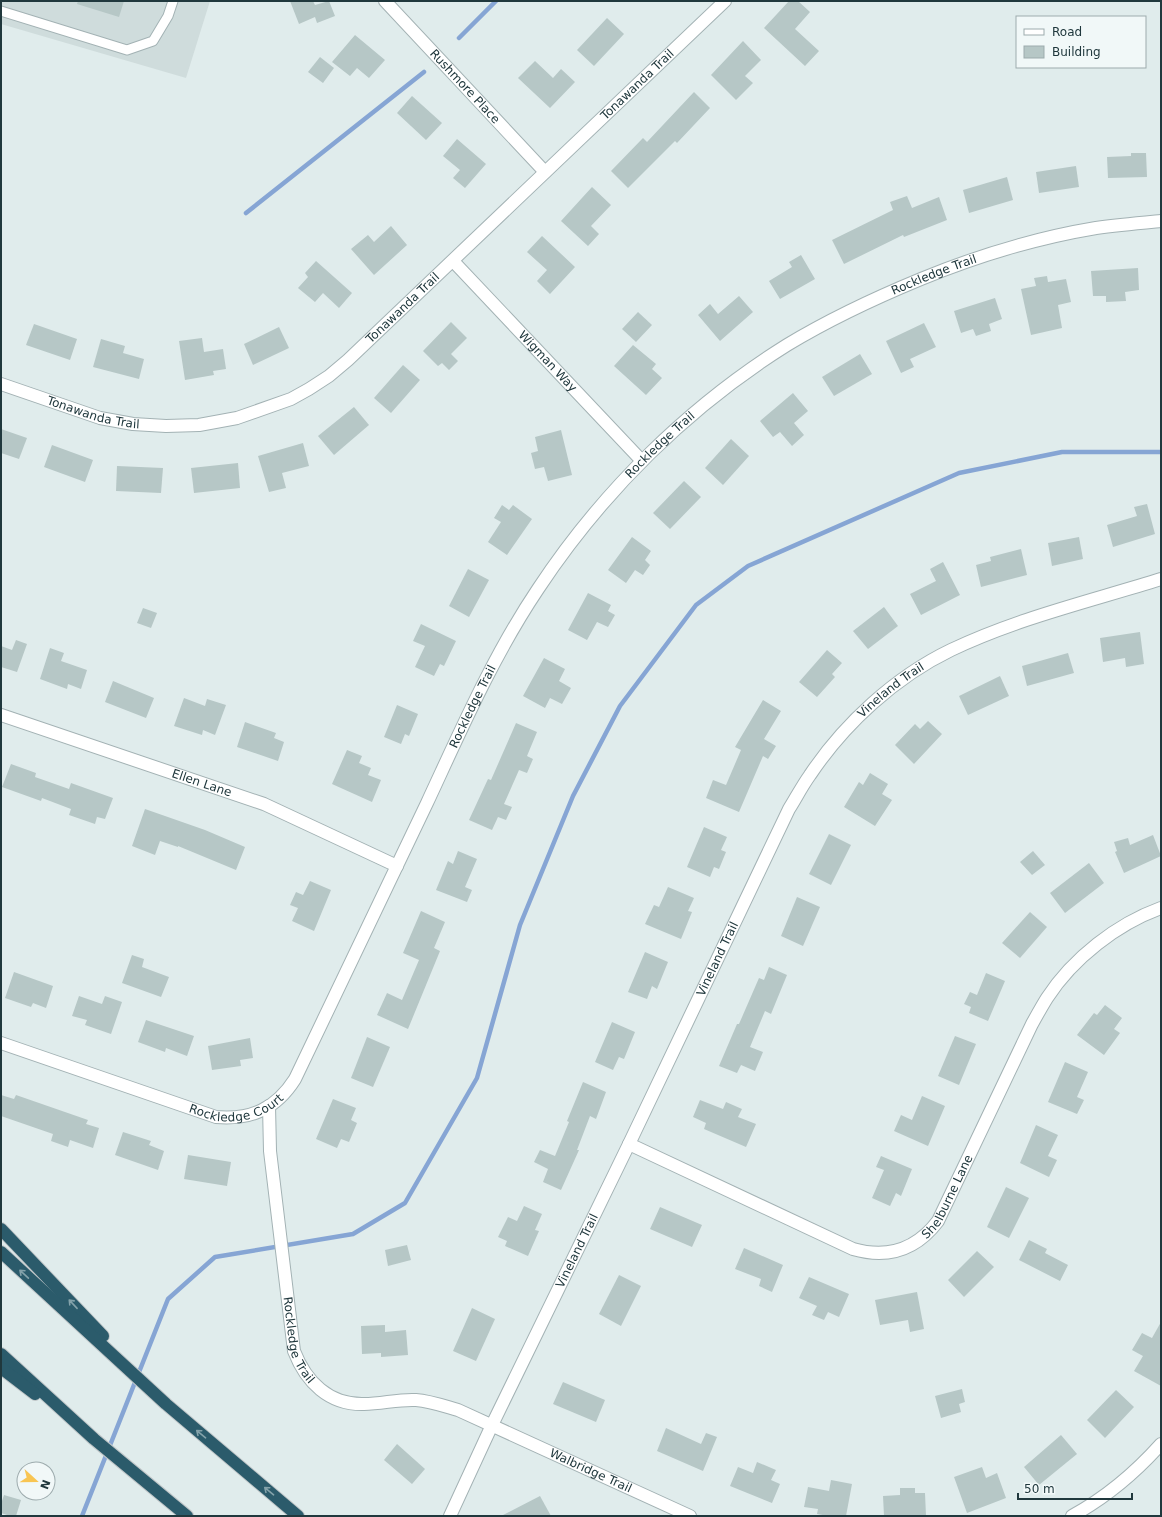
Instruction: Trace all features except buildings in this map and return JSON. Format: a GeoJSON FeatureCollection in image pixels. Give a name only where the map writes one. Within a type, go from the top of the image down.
{"type":"FeatureCollection","features":[{"type":"Feature","properties":{"kind":"highway"},"geometry":{"type":"LineString","coordinates":[[1,1229],[166,1404]]}},
{"type":"Feature","properties":{"kind":"highway"},"geometry":{"type":"LineString","coordinates":[[1,1252],[166,1404],[298,1516]]}},
{"type":"Feature","properties":{"kind":"highway"},"geometry":{"type":"LineString","coordinates":[[1,1354],[94,1439],[177,1508]]}},
{"type":"Feature","properties":{"kind":"highway"},"geometry":{"type":"LineString","coordinates":[[1,1368],[187,1516]]}},
{"type":"Feature","properties":{"kind":"street","name":"Rushmore Place"},"geometry":{"type":"LineString","coordinates":[[385,1],[545,172]]}},
{"type":"Feature","properties":{"kind":"street","name":"Tonawanda Trail"},"geometry":{"type":"LineString","coordinates":[[1,384],[100,418],[133,424],[166,426],[199,425],[237,418],[291,398],[309,389],[329,376],[348,360],[725,1]]}},
{"type":"Feature","properties":{"kind":"street","name":"Rockledge Trail"},"geometry":{"type":"LineString","coordinates":[[372,918],[482,687],[521,615],[566,550],[610,494],[663,440],[708,402],[768,358],[816,328],[890,292],[984,255],[1096,228],[1161,221]]}},
{"type":"Feature","properties":{"kind":"street","name":"Wigman Way"},"geometry":{"type":"LineString","coordinates":[[453,260],[642,461]]}},
{"type":"Feature","properties":{"kind":"street","name":"Vineland Trail"},"geometry":{"type":"LineString","coordinates":[[450,1516],[492,1425],[629,1144],[789,809],[810,775],[834,743],[866,710],[896,684],[951,650],[1011,625],[1161,579]]}},
{"type":"Feature","properties":{"kind":"street","name":"Ellen Lane"},"geometry":{"type":"LineString","coordinates":[[1,715],[264,804],[397,866]]}},
{"type":"Feature","properties":{"kind":"street","name":"Shelburne Lane"},"geometry":{"type":"LineString","coordinates":[[629,1144],[853,1249],[863,1252],[885,1253],[909,1247],[921,1240],[931,1231],[938,1221],[1032,1024],[1048,997],[1065,975],[1104,940],[1125,926],[1161,908]]}},
{"type":"Feature","properties":{"kind":"street","name":"Rockledge Court"},"geometry":{"type":"LineString","coordinates":[[1,1043],[216,1117],[244,1117],[258,1112],[277,1101],[290,1087],[372,918]]}},
{"type":"Feature","properties":{"kind":"street","name":"Rockledge Trail"},"geometry":{"type":"LineString","coordinates":[[269,1106],[270,1151],[294,1351],[305,1374],[313,1384],[323,1392],[346,1402],[364,1404],[401,1400],[417,1400],[458,1410],[492,1425]]}},
{"type":"Feature","properties":{"kind":"street","name":"Walbridge Trail"},"geometry":{"type":"LineString","coordinates":[[492,1425],[690,1516]]}},
{"type":"Feature","properties":{"kind":"street"},"geometry":{"type":"LineString","coordinates":[[1072,1516],[1113,1489],[1161,1444]]}},
{"type":"Feature","properties":{"kind":"lane"},"geometry":{"type":"LineString","coordinates":[[1,11],[128,50],[153,40],[168,16],[173,1]]}},
{"type":"Feature","properties":{"kind":"shaded area"},"geometry":{"type":"Polygon","coordinates":[[[1,1],[210,1],[186,78],[1,24],[1,1]]]}},
{"type":"Feature","properties":{"kind":"waterway"},"geometry":{"type":"LineString","coordinates":[[459,38],[496,1]]}},
{"type":"Feature","properties":{"kind":"waterway"},"geometry":{"type":"LineString","coordinates":[[246,213],[424,72]]}},
{"type":"Feature","properties":{"kind":"waterway"},"geometry":{"type":"LineString","coordinates":[[82,1516],[168,1299],[215,1257],[353,1234],[405,1203],[477,1078],[520,925],[573,796],[620,706],[696,605],[748,566],[959,473],[1062,452],[1161,452]]}}]}
